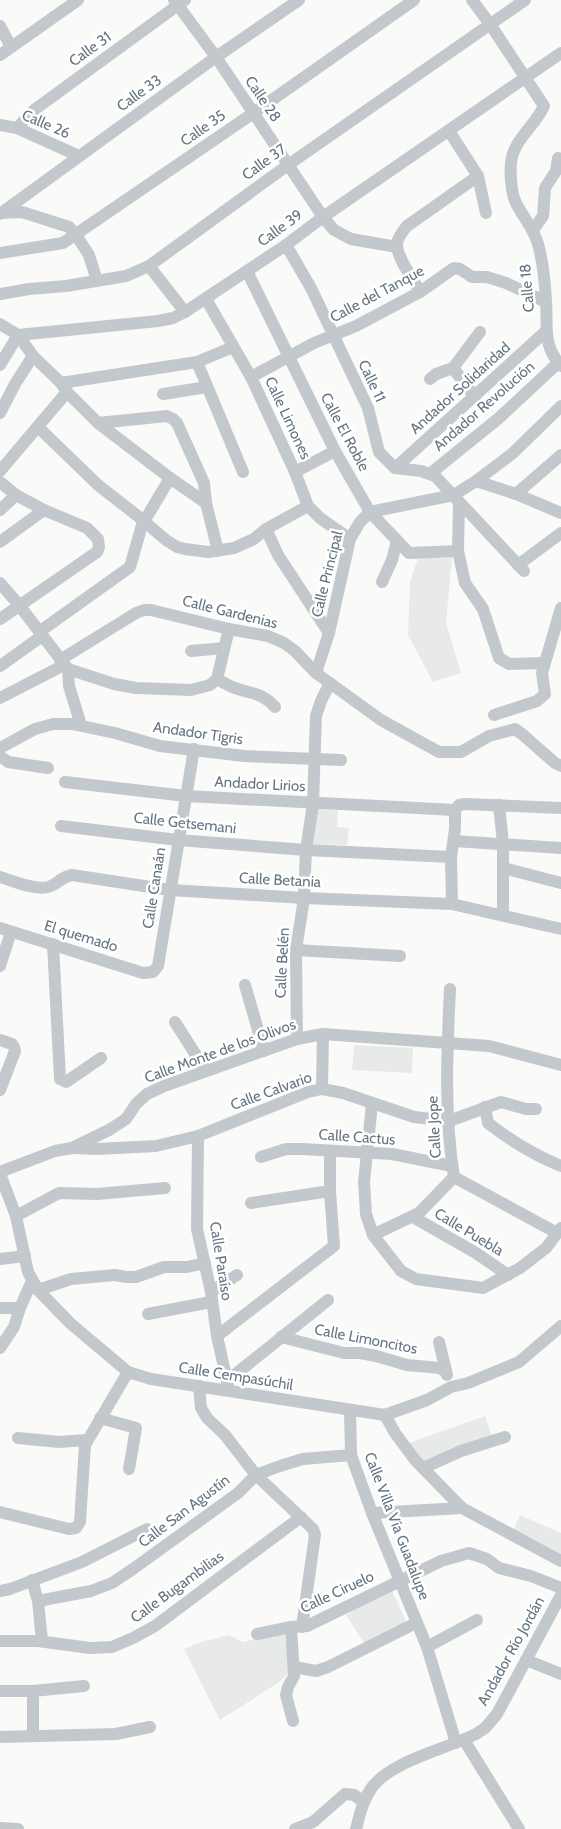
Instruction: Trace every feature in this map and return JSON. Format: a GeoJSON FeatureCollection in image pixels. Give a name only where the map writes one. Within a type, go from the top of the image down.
{"type":"FeatureCollection","features":[{"type":"Feature","properties":{"kind":"street"},"geometry":{"type":"LineString","coordinates":[[0,55],[78,0]]}},
{"type":"Feature","properties":{"kind":"street","name":"Calle 33"},"geometry":{"type":"LineString","coordinates":[[0,213],[216,57],[300,0]]}},
{"type":"Feature","properties":{"kind":"street","name":"Calle 35"},"geometry":{"type":"LineString","coordinates":[[0,253],[63,243],[252,114],[414,0]]}},
{"type":"Feature","properties":{"kind":"street","name":"Calle 18"},"geometry":{"type":"LineString","coordinates":[[472,0],[544,106],[516,145],[511,161],[511,177],[515,201],[533,230],[538,244],[546,302],[545,332],[552,352],[560,365]]}},
{"type":"Feature","properties":{"kind":"street","name":"Calle 37"},"geometry":{"type":"LineString","coordinates":[[0,294],[126,276],[149,266],[288,165],[525,0]]}},
{"type":"Feature","properties":{"kind":"street","name":"Calle 28"},"geometry":{"type":"LineString","coordinates":[[179,2],[252,114],[334,230],[350,238],[397,247]]}},
{"type":"Feature","properties":{"kind":"street","name":"Calle 31"},"geometry":{"type":"LineString","coordinates":[[17,128],[34,110],[179,2]]}},
{"type":"Feature","properties":{"kind":"street"},"geometry":{"type":"LineString","coordinates":[[0,26],[11,46]]}},
{"type":"Feature","properties":{"kind":"street","name":"Calle 39"},"geometry":{"type":"LineString","coordinates":[[18,335],[158,321],[173,318],[186,312],[247,272],[323,217],[561,53]]}},
{"type":"Feature","properties":{"kind":"street","name":"Calle 26"},"geometry":{"type":"LineString","coordinates":[[0,125],[17,128],[79,156]]}},
{"type":"Feature","properties":{"kind":"street"},"geometry":{"type":"LineString","coordinates":[[449,131],[478,176],[486,213]]}},
{"type":"Feature","properties":{"kind":"street"},"geometry":{"type":"LineString","coordinates":[[533,230],[543,216],[545,188],[556,171],[558,158]]}},
{"type":"Feature","properties":{"kind":"street"},"geometry":{"type":"LineString","coordinates":[[420,292],[400,256],[397,247],[400,236],[407,226],[478,176]]}},
{"type":"Feature","properties":{"kind":"street"},"geometry":{"type":"LineString","coordinates":[[0,213],[22,212],[68,227],[90,255],[97,281]]}},
{"type":"Feature","properties":{"kind":"street","name":"Calle 11"},"geometry":{"type":"LineString","coordinates":[[286,245],[311,288],[368,408],[379,452],[395,468]]}},
{"type":"Feature","properties":{"kind":"street"},"geometry":{"type":"LineString","coordinates":[[149,266],[186,312]]}},
{"type":"Feature","properties":{"kind":"street","name":"Calle del Tanque"},"geometry":{"type":"LineString","coordinates":[[251,377],[314,343],[356,326],[420,292],[454,268],[460,269],[472,277],[487,277],[506,283],[546,302]]}},
{"type":"Feature","properties":{"kind":"street","name":"Calle El Roble"},"geometry":{"type":"LineString","coordinates":[[247,272],[335,450],[370,512],[409,553],[458,551]]}},
{"type":"Feature","properties":{"kind":"street","name":"Calle Limones"},"geometry":{"type":"LineString","coordinates":[[206,299],[251,377],[295,472],[308,506],[320,518],[350,539]]}},
{"type":"Feature","properties":{"kind":"street"},"geometry":{"type":"LineString","coordinates":[[0,324],[18,335],[33,356],[98,423],[206,503]]}},
{"type":"Feature","properties":{"kind":"street"},"geometry":{"type":"LineString","coordinates":[[430,379],[436,374],[453,368],[480,332]]}},
{"type":"Feature","properties":{"kind":"street","name":"Andador Solidaridad"},"geometry":{"type":"LineString","coordinates":[[395,468],[476,397],[545,332]]}},
{"type":"Feature","properties":{"kind":"street"},"geometry":{"type":"LineString","coordinates":[[0,365],[18,335]]}},
{"type":"Feature","properties":{"kind":"street"},"geometry":{"type":"LineString","coordinates":[[0,471],[38,427],[64,388],[197,362],[233,347]]}},
{"type":"Feature","properties":{"kind":"street"},"geometry":{"type":"LineString","coordinates":[[0,413],[15,384],[33,356]]}},
{"type":"Feature","properties":{"kind":"street"},"geometry":{"type":"LineString","coordinates":[[197,362],[243,472]]}},
{"type":"Feature","properties":{"kind":"street","name":"Andador Revolución"},"geometry":{"type":"LineString","coordinates":[[431,473],[560,365]]}},
{"type":"Feature","properties":{"kind":"street"},"geometry":{"type":"LineString","coordinates":[[453,368],[476,397]]}},
{"type":"Feature","properties":{"kind":"street"},"geometry":{"type":"LineString","coordinates":[[163,394],[207,387]]}},
{"type":"Feature","properties":{"kind":"street"},"geometry":{"type":"LineString","coordinates":[[370,512],[456,498],[513,453],[561,406]]}},
{"type":"Feature","properties":{"kind":"street"},"geometry":{"type":"LineString","coordinates":[[98,423],[167,416],[177,423],[204,484],[206,503],[218,551]]}},
{"type":"Feature","properties":{"kind":"street"},"geometry":{"type":"LineString","coordinates":[[38,427],[98,485],[177,547],[208,552],[234,548],[254,539],[266,529],[308,506]]}},
{"type":"Feature","properties":{"kind":"street"},"geometry":{"type":"LineString","coordinates":[[295,472],[335,450]]}},
{"type":"Feature","properties":{"kind":"street"},"geometry":{"type":"LineString","coordinates":[[516,494],[561,455]]}},
{"type":"Feature","properties":{"kind":"street"},"geometry":{"type":"LineString","coordinates":[[395,468],[431,473],[521,568],[561,534]]}},
{"type":"Feature","properties":{"kind":"street"},"geometry":{"type":"LineString","coordinates":[[0,666],[130,567],[142,525],[170,478]]}},
{"type":"Feature","properties":{"kind":"street"},"geometry":{"type":"LineString","coordinates":[[476,481],[516,494],[561,513]]}},
{"type":"Feature","properties":{"kind":"street"},"geometry":{"type":"LineString","coordinates":[[0,482],[16,495],[44,510],[87,528],[98,540],[100,546],[97,552],[0,619]]}},
{"type":"Feature","properties":{"kind":"street"},"geometry":{"type":"LineString","coordinates":[[0,510],[16,495]]}},
{"type":"Feature","properties":{"kind":"street"},"geometry":{"type":"LineString","coordinates":[[456,498],[458,551],[465,583],[483,609],[499,658],[509,664],[544,662]]}},
{"type":"Feature","properties":{"kind":"street"},"geometry":{"type":"LineString","coordinates":[[0,542],[44,510]]}},
{"type":"Feature","properties":{"kind":"street","name":"Calle Principal"},"geometry":{"type":"LineString","coordinates":[[316,673],[328,633],[350,539],[360,522],[370,512]]}},
{"type":"Feature","properties":{"kind":"street"},"geometry":{"type":"LineString","coordinates":[[266,529],[278,555],[328,633]]}},
{"type":"Feature","properties":{"kind":"street"},"geometry":{"type":"LineString","coordinates":[[382,582],[392,560],[397,541]]}},
{"type":"Feature","properties":{"kind":"street"},"geometry":{"type":"LineString","coordinates":[[0,582],[64,665],[81,726]]}},
{"type":"Feature","properties":{"kind":"street"},"geometry":{"type":"LineString","coordinates":[[494,715],[541,698],[545,694],[542,673],[544,662],[561,608]]}},
{"type":"Feature","properties":{"kind":"street","name":"Calle Gardenias"},"geometry":{"type":"LineString","coordinates":[[0,698],[64,665],[136,613],[151,610],[268,636],[284,643],[295,651],[316,673],[381,720],[439,752],[461,752],[489,736],[515,729],[561,766]]}},
{"type":"Feature","properties":{"kind":"street"},"geometry":{"type":"LineString","coordinates":[[64,665],[114,684],[136,688],[191,690],[203,688],[216,679],[229,628]]}},
{"type":"Feature","properties":{"kind":"street"},"geometry":{"type":"LineString","coordinates":[[191,652],[224,648]]}},
{"type":"Feature","properties":{"kind":"street"},"geometry":{"type":"LineString","coordinates":[[216,679],[234,688],[262,696],[276,707]]}},
{"type":"Feature","properties":{"kind":"street","name":"Calle Belén"},"geometry":{"type":"LineString","coordinates":[[296,1039],[296,950],[304,898],[306,850],[312,804],[316,716],[330,683]]}},
{"type":"Feature","properties":{"kind":"street","name":"Andador Tigris"},"geometry":{"type":"LineString","coordinates":[[0,748],[35,729],[53,724],[81,726],[115,733],[160,746],[244,756],[341,760]]}},
{"type":"Feature","properties":{"kind":"street","name":"Calle Canaán"},"geometry":{"type":"LineString","coordinates":[[153,972],[158,966],[194,749]]}},
{"type":"Feature","properties":{"kind":"street"},"geometry":{"type":"LineString","coordinates":[[0,756],[8,762],[48,768]]}},
{"type":"Feature","properties":{"kind":"street","name":"Andador Lirios"},"geometry":{"type":"LineString","coordinates":[[65,782],[186,796],[312,804],[457,808],[465,804],[561,808]]}},
{"type":"Feature","properties":{"kind":"street"},"geometry":{"type":"LineString","coordinates":[[499,805],[503,843],[503,915]]}},
{"type":"Feature","properties":{"kind":"street"},"geometry":{"type":"LineString","coordinates":[[452,904],[451,857],[457,808]]}},
{"type":"Feature","properties":{"kind":"street","name":"Calle Getsemani"},"geometry":{"type":"LineString","coordinates":[[61,826],[178,840],[306,850]]}},
{"type":"Feature","properties":{"kind":"street"},"geometry":{"type":"LineString","coordinates":[[454,841],[561,848]]}},
{"type":"Feature","properties":{"kind":"street"},"geometry":{"type":"LineString","coordinates":[[306,850],[451,857]]}},
{"type":"Feature","properties":{"kind":"street"},"geometry":{"type":"LineString","coordinates":[[503,868],[561,883]]}},
{"type":"Feature","properties":{"kind":"street","name":"Calle Betania"},"geometry":{"type":"LineString","coordinates":[[0,877],[40,888],[51,886],[63,877],[72,875],[170,890],[452,904],[561,929]]}},
{"type":"Feature","properties":{"kind":"street"},"geometry":{"type":"LineString","coordinates":[[0,966],[6,930]]}},
{"type":"Feature","properties":{"kind":"street","name":"El quemado"},"geometry":{"type":"LineString","coordinates":[[6,930],[144,973],[153,972]]}},
{"type":"Feature","properties":{"kind":"street"},"geometry":{"type":"LineString","coordinates":[[53,944],[60,1079],[66,1082],[101,1058]]}},
{"type":"Feature","properties":{"kind":"street"},"geometry":{"type":"LineString","coordinates":[[296,950],[400,956]]}},
{"type":"Feature","properties":{"kind":"street"},"geometry":{"type":"LineString","coordinates":[[245,985],[264,1051]]}},
{"type":"Feature","properties":{"kind":"street","name":"Calle Jope"},"geometry":{"type":"LineString","coordinates":[[373,1235],[401,1271],[408,1276],[416,1279],[483,1288],[520,1268],[546,1248],[559,1231],[453,1171],[448,1121],[450,989]]}},
{"type":"Feature","properties":{"kind":"street"},"geometry":{"type":"LineString","coordinates":[[176,1022],[206,1072]]}},
{"type":"Feature","properties":{"kind":"street"},"geometry":{"type":"LineString","coordinates":[[322,1089],[323,1034]]}},
{"type":"Feature","properties":{"kind":"street","name":"Calle Monte de los Olivos"},"geometry":{"type":"LineString","coordinates":[[0,1173],[54,1151],[72,1148],[109,1130],[126,1119],[136,1104],[147,1094],[296,1039],[323,1034],[489,1046],[561,1065]]}},
{"type":"Feature","properties":{"kind":"street"},"geometry":{"type":"LineString","coordinates":[[0,1040],[12,1044],[14,1051],[0,1090]]}},
{"type":"Feature","properties":{"kind":"street","name":"Calle Calvario"},"geometry":{"type":"LineString","coordinates":[[72,1148],[97,1149],[156,1146],[198,1136],[308,1092],[322,1089],[343,1093],[414,1117],[448,1121],[501,1102],[526,1109],[536,1109]]}},
{"type":"Feature","properties":{"kind":"street"},"geometry":{"type":"LineString","coordinates":[[372,1104],[364,1182],[366,1214],[373,1235]]}},
{"type":"Feature","properties":{"kind":"street"},"geometry":{"type":"LineString","coordinates":[[485,1108],[488,1123],[509,1139],[546,1160],[561,1166]]}},
{"type":"Feature","properties":{"kind":"street","name":"Calle Paraíso"},"geometry":{"type":"LineString","coordinates":[[198,1136],[197,1229],[228,1385]]}},
{"type":"Feature","properties":{"kind":"street","name":"Calle Cactus"},"geometry":{"type":"LineString","coordinates":[[261,1156],[286,1149],[392,1154],[453,1171]]}},
{"type":"Feature","properties":{"kind":"street"},"geometry":{"type":"LineString","coordinates":[[217,1336],[334,1246],[330,1191],[330,1151]]}},
{"type":"Feature","properties":{"kind":"street","name":"Calle Puebla"},"geometry":{"type":"LineString","coordinates":[[373,1235],[413,1217],[453,1171]]}},
{"type":"Feature","properties":{"kind":"street","name":"Calle Cempasúchil"},"geometry":{"type":"LineString","coordinates":[[0,1173],[16,1216],[28,1272],[35,1286],[70,1323],[128,1372],[151,1379],[199,1386],[228,1385],[350,1410],[385,1415],[427,1400],[451,1387],[468,1383],[519,1362],[561,1326]]}},
{"type":"Feature","properties":{"kind":"street"},"geometry":{"type":"LineString","coordinates":[[16,1216],[59,1193],[97,1194],[164,1188]]}},
{"type":"Feature","properties":{"kind":"street"},"geometry":{"type":"LineString","coordinates":[[251,1203],[330,1191]]}},
{"type":"Feature","properties":{"kind":"street","name":"Calle Puebla"},"geometry":{"type":"LineString","coordinates":[[413,1217],[476,1253],[508,1275]]}},
{"type":"Feature","properties":{"kind":"street"},"geometry":{"type":"LineString","coordinates":[[0,1259],[25,1256]]}},
{"type":"Feature","properties":{"kind":"street"},"geometry":{"type":"LineString","coordinates":[[0,1348],[14,1327],[20,1308],[35,1286],[71,1279],[115,1275],[136,1277],[164,1267],[187,1267],[205,1263]]}},
{"type":"Feature","properties":{"kind":"street"},"geometry":{"type":"LineString","coordinates":[[148,1314],[211,1297],[237,1275]]}},
{"type":"Feature","properties":{"kind":"street"},"geometry":{"type":"LineString","coordinates":[[228,1385],[281,1337],[328,1300]]}},
{"type":"Feature","properties":{"kind":"street"},"geometry":{"type":"LineString","coordinates":[[0,1308],[20,1308]]}},
{"type":"Feature","properties":{"kind":"street","name":"Calle Limoncitos"},"geometry":{"type":"LineString","coordinates":[[281,1337],[344,1353],[360,1353],[407,1365],[440,1368],[445,1371]]}},
{"type":"Feature","properties":{"kind":"street"},"geometry":{"type":"LineString","coordinates":[[439,1342],[445,1371],[451,1387]]}},
{"type":"Feature","properties":{"kind":"street"},"geometry":{"type":"LineString","coordinates":[[0,1512],[69,1529],[76,1528],[80,1522],[85,1444],[128,1372]]}},
{"type":"Feature","properties":{"kind":"street"},"geometry":{"type":"LineString","coordinates":[[199,1386],[201,1408],[207,1418],[225,1435],[256,1475],[301,1517],[313,1529],[315,1534],[296,1627],[294,1676],[286,1696],[293,1721]]}},
{"type":"Feature","properties":{"kind":"street","name":"Calle Villa Vía Guadalupe"},"geometry":{"type":"LineString","coordinates":[[350,1410],[351,1455],[372,1513],[427,1647],[460,1742],[519,1829]]}},
{"type":"Feature","properties":{"kind":"street"},"geometry":{"type":"LineString","coordinates":[[385,1415],[403,1445],[462,1508],[561,1561]]}},
{"type":"Feature","properties":{"kind":"street"},"geometry":{"type":"LineString","coordinates":[[100,1418],[136,1428],[129,1469]]}},
{"type":"Feature","properties":{"kind":"street"},"geometry":{"type":"LineString","coordinates":[[423,1468],[461,1451],[505,1437]]}},
{"type":"Feature","properties":{"kind":"street"},"geometry":{"type":"LineString","coordinates":[[18,1438],[59,1442],[87,1440]]}},
{"type":"Feature","properties":{"kind":"street","name":"Calle San Agustín"},"geometry":{"type":"LineString","coordinates":[[38,1601],[91,1591],[112,1583],[133,1570],[230,1498],[256,1475],[303,1459],[351,1455]]}},
{"type":"Feature","properties":{"kind":"street"},"geometry":{"type":"LineString","coordinates":[[372,1513],[462,1508]]}},
{"type":"Feature","properties":{"kind":"street","name":"Calle Bugambilias"},"geometry":{"type":"LineString","coordinates":[[0,1641],[42,1641],[90,1648],[112,1647],[155,1626],[301,1517]]}},
{"type":"Feature","properties":{"kind":"street"},"geometry":{"type":"LineString","coordinates":[[0,1591],[82,1562],[146,1529]]}},
{"type":"Feature","properties":{"kind":"street","name":"Calle Ciruelo"},"geometry":{"type":"LineString","coordinates":[[257,1634],[307,1626],[442,1562],[469,1553],[487,1559],[499,1568],[531,1576],[561,1588]]}},
{"type":"Feature","properties":{"kind":"street"},"geometry":{"type":"LineString","coordinates":[[32,1580],[38,1601],[42,1641]]}},
{"type":"Feature","properties":{"kind":"street","name":"Andador Río Jordán"},"geometry":{"type":"LineString","coordinates":[[356,1829],[364,1802],[373,1786],[386,1773],[400,1765],[460,1742],[485,1728],[497,1714],[561,1595]]}},
{"type":"Feature","properties":{"kind":"street"},"geometry":{"type":"LineString","coordinates":[[427,1647],[476,1620]]}},
{"type":"Feature","properties":{"kind":"street","name":"Calle Villa Vía Guadalupe"},"geometry":{"type":"LineString","coordinates":[[294,1667],[316,1671],[328,1667],[416,1623]]}},
{"type":"Feature","properties":{"kind":"street"},"geometry":{"type":"LineString","coordinates":[[526,1660],[561,1674]]}},
{"type":"Feature","properties":{"kind":"street"},"geometry":{"type":"LineString","coordinates":[[0,1691],[33,1691],[84,1686]]}},
{"type":"Feature","properties":{"kind":"street"},"geometry":{"type":"LineString","coordinates":[[33,1691],[33,1736]]}},
{"type":"Feature","properties":{"kind":"street"},"geometry":{"type":"LineString","coordinates":[[0,1737],[116,1734],[150,1727]]}},
{"type":"Feature","properties":{"kind":"street"},"geometry":{"type":"LineString","coordinates":[[295,1829],[313,1822],[345,1794],[354,1796],[364,1802]]}},
{"type":"Feature","properties":{"kind":"street"},"geometry":{"type":"LineString","coordinates":[[0,1828],[18,1829]]}},
{"type":"Feature","properties":{"kind":"shaded area"},"geometry":{"type":"Polygon","coordinates":[[[418,558],[452,558],[446,623],[461,673],[433,682],[408,635],[410,582],[418,558]]]}},
{"type":"Feature","properties":{"kind":"shaded area"},"geometry":{"type":"Polygon","coordinates":[[[316,809],[338,810],[337,827],[349,828],[347,845],[313,844],[316,809]]]}},
{"type":"Feature","properties":{"kind":"shaded area"},"geometry":{"type":"Polygon","coordinates":[[[354,1045],[413,1048],[412,1073],[352,1070],[354,1045]]]}},
{"type":"Feature","properties":{"kind":"shaded area"},"geometry":{"type":"Polygon","coordinates":[[[485,1416],[493,1439],[420,1465],[406,1444],[485,1416]]]}},
{"type":"Feature","properties":{"kind":"shaded area"},"geometry":{"type":"Polygon","coordinates":[[[520,1515],[561,1533],[561,1559],[512,1534],[520,1515]]]}},
{"type":"Feature","properties":{"kind":"shaded area"},"geometry":{"type":"Polygon","coordinates":[[[391,1588],[408,1626],[366,1646],[346,1615],[391,1588]]]}},
{"type":"Feature","properties":{"kind":"shaded area"},"geometry":{"type":"Polygon","coordinates":[[[284,1632],[291,1671],[278,1683],[220,1720],[184,1649],[201,1642],[229,1635],[243,1642],[284,1632]]]}}]}
